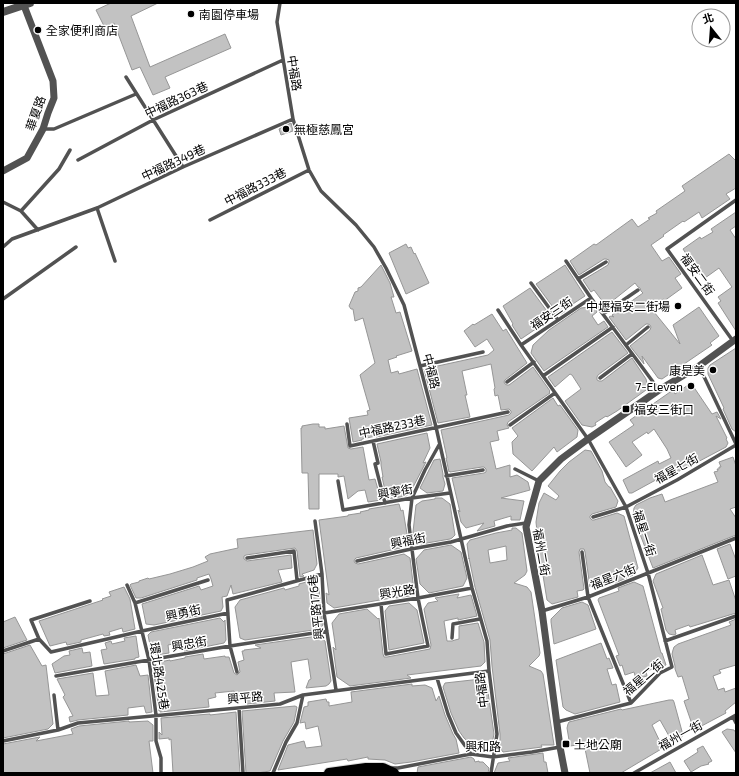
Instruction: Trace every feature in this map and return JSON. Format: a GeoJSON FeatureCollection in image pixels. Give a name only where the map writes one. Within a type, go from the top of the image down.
{"type":"FeatureCollection","features":[{"type":"Feature","properties":{"kind":"main road"},"geometry":{"type":"LineString","coordinates":[[329,773],[366,768],[383,768],[394,773]]}},
{"type":"Feature","properties":{"kind":"street"},"geometry":{"type":"LineString","coordinates":[[3,12],[25,4]]}},
{"type":"Feature","properties":{"kind":"street","name":"華夏路"},"geometry":{"type":"LineString","coordinates":[[3,171],[26,158],[43,129],[54,98],[53,81],[25,4]]}},
{"type":"Feature","properties":{"kind":"street","name":"福州二街"},"geometry":{"type":"LineString","coordinates":[[566,773],[560,747],[542,611],[526,527],[539,481],[561,459],[588,439],[659,390],[699,366],[735,340]]}},
{"type":"Feature","properties":{"kind":"lane","name":"中福路"},"geometry":{"type":"LineString","coordinates":[[280,3],[277,22],[292,119],[309,170],[321,191],[356,225],[374,246],[404,305],[436,427],[472,588],[486,641],[497,734],[491,773]]}},
{"type":"Feature","properties":{"kind":"lane","name":"中福路363巷"},"geometry":{"type":"LineString","coordinates":[[78,160],[153,120],[283,60]]}},
{"type":"Feature","properties":{"kind":"lane"},"geometry":{"type":"LineString","coordinates":[[126,77],[183,167]]}},
{"type":"Feature","properties":{"kind":"lane"},"geometry":{"type":"LineString","coordinates":[[43,129],[54,129],[136,94]]}},
{"type":"Feature","properties":{"kind":"lane","name":"中福路349巷"},"geometry":{"type":"LineString","coordinates":[[3,247],[12,239],[97,208],[183,167],[292,119]]}},
{"type":"Feature","properties":{"kind":"lane"},"geometry":{"type":"LineString","coordinates":[[21,211],[59,169],[70,150]]}},
{"type":"Feature","properties":{"kind":"lane","name":"中福路333巷"},"geometry":{"type":"LineString","coordinates":[[210,220],[309,170]]}},
{"type":"Feature","properties":{"kind":"lane","name":"福安二街"},"geometry":{"type":"LineString","coordinates":[[735,340],[667,249],[736,200]]}},
{"type":"Feature","properties":{"kind":"lane"},"geometry":{"type":"LineString","coordinates":[[3,202],[21,211],[38,230]]}},
{"type":"Feature","properties":{"kind":"lane"},"geometry":{"type":"LineString","coordinates":[[97,208],[115,261]]}},
{"type":"Feature","properties":{"kind":"lane"},"geometry":{"type":"LineString","coordinates":[[3,299],[76,247]]}},
{"type":"Feature","properties":{"kind":"lane"},"geometry":{"type":"LineString","coordinates":[[566,261],[591,298],[659,390]]}},
{"type":"Feature","properties":{"kind":"lane"},"geometry":{"type":"LineString","coordinates":[[578,279],[606,262]]}},
{"type":"Feature","properties":{"kind":"lane"},"geometry":{"type":"LineString","coordinates":[[531,283],[558,320]]}},
{"type":"Feature","properties":{"kind":"lane"},"geometry":{"type":"LineString","coordinates":[[604,314],[638,290]]}},
{"type":"Feature","properties":{"kind":"lane","name":"福安三街"},"geometry":{"type":"LineString","coordinates":[[521,345],[591,298]]}},
{"type":"Feature","properties":{"kind":"lane"},"geometry":{"type":"LineString","coordinates":[[498,310],[588,439]]}},
{"type":"Feature","properties":{"kind":"lane"},"geometry":{"type":"LineString","coordinates":[[543,376],[613,327]]}},
{"type":"Feature","properties":{"kind":"lane"},"geometry":{"type":"LineString","coordinates":[[626,345],[648,327]]}},
{"type":"Feature","properties":{"kind":"lane"},"geometry":{"type":"LineString","coordinates":[[420,366],[484,352]]}},
{"type":"Feature","properties":{"kind":"lane"},"geometry":{"type":"LineString","coordinates":[[600,378],[632,354]]}},
{"type":"Feature","properties":{"kind":"lane"},"geometry":{"type":"LineString","coordinates":[[506,382],[534,362]]}},
{"type":"Feature","properties":{"kind":"lane"},"geometry":{"type":"LineString","coordinates":[[699,366],[736,445]]}},
{"type":"Feature","properties":{"kind":"lane"},"geometry":{"type":"LineString","coordinates":[[510,425],[555,393]]}},
{"type":"Feature","properties":{"kind":"lane","name":"中福路233巷"},"geometry":{"type":"LineString","coordinates":[[347,424],[350,446],[508,412]]}},
{"type":"Feature","properties":{"kind":"lane","name":"福星一街"},"geometry":{"type":"LineString","coordinates":[[588,439],[626,506],[648,573],[665,641]]}},
{"type":"Feature","properties":{"kind":"lane"},"geometry":{"type":"LineString","coordinates":[[373,441],[378,463],[374,464],[385,503]]}},
{"type":"Feature","properties":{"kind":"lane"},"geometry":{"type":"LineString","coordinates":[[381,604],[386,654],[428,646],[418,598],[409,525],[412,498],[439,445]]}},
{"type":"Feature","properties":{"kind":"lane","name":"福星七街"},"geometry":{"type":"LineString","coordinates":[[593,517],[626,506],[677,480],[736,445]]}},
{"type":"Feature","properties":{"kind":"lane"},"geometry":{"type":"LineString","coordinates":[[515,468],[539,481]]}},
{"type":"Feature","properties":{"kind":"lane"},"geometry":{"type":"LineString","coordinates":[[446,476],[483,470]]}},
{"type":"Feature","properties":{"kind":"lane","name":"興寧街"},"geometry":{"type":"LineString","coordinates":[[338,480],[343,510],[450,493]]}},
{"type":"Feature","properties":{"kind":"lane","name":"興平路176巷"},"geometry":{"type":"LineString","coordinates":[[316,521],[322,574],[324,613],[336,690]]}},
{"type":"Feature","properties":{"kind":"lane","name":"興福街"},"geometry":{"type":"LineString","coordinates":[[357,561],[411,548],[451,542],[507,526],[526,523]]}},
{"type":"Feature","properties":{"kind":"lane","name":"福星六街"},"geometry":{"type":"LineString","coordinates":[[542,611],[588,597],[736,538]]}},
{"type":"Feature","properties":{"kind":"lane"},"geometry":{"type":"LineString","coordinates":[[247,558],[294,551],[296,580]]}},
{"type":"Feature","properties":{"kind":"lane"},"geometry":{"type":"LineString","coordinates":[[582,552],[588,597],[631,703]]}},
{"type":"Feature","properties":{"kind":"lane"},"geometry":{"type":"LineString","coordinates":[[238,672],[230,646],[227,600],[322,574]]}},
{"type":"Feature","properties":{"kind":"lane"},"geometry":{"type":"LineString","coordinates":[[135,603],[208,580]]}},
{"type":"Feature","properties":{"kind":"lane","name":"環北路425巷"},"geometry":{"type":"LineString","coordinates":[[127,585],[135,603],[149,660],[156,715],[156,741],[161,758],[161,773]]}},
{"type":"Feature","properties":{"kind":"lane","name":"興光路"},"geometry":{"type":"LineString","coordinates":[[324,613],[472,588]]}},
{"type":"Feature","properties":{"kind":"lane"},"geometry":{"type":"LineString","coordinates":[[3,652],[39,639],[31,620],[90,601]]}},
{"type":"Feature","properties":{"kind":"lane","name":"興勇街"},"geometry":{"type":"LineString","coordinates":[[39,639],[50,652],[228,613]]}},
{"type":"Feature","properties":{"kind":"lane"},"geometry":{"type":"LineString","coordinates":[[665,641],[736,616]]}},
{"type":"Feature","properties":{"kind":"lane"},"geometry":{"type":"LineString","coordinates":[[452,638],[453,624],[480,619]]}},
{"type":"Feature","properties":{"kind":"lane","name":"興忠街"},"geometry":{"type":"LineString","coordinates":[[56,676],[327,631]]}},
{"type":"Feature","properties":{"kind":"lane","name":"福星二街"},"geometry":{"type":"LineString","coordinates":[[557,722],[631,703],[660,673],[672,667],[665,641]]}},
{"type":"Feature","properties":{"kind":"lane","name":"興平路"},"geometry":{"type":"LineString","coordinates":[[3,742],[58,730],[78,723],[280,704],[304,695],[489,671]]}},
{"type":"Feature","properties":{"kind":"lane"},"geometry":{"type":"LineString","coordinates":[[437,678],[448,714],[456,733],[471,754]]}},
{"type":"Feature","properties":{"kind":"lane"},"geometry":{"type":"LineString","coordinates":[[54,695],[58,730]]}},
{"type":"Feature","properties":{"kind":"lane"},"geometry":{"type":"LineString","coordinates":[[273,773],[286,742],[297,723],[304,695]]}},
{"type":"Feature","properties":{"kind":"lane"},"geometry":{"type":"LineString","coordinates":[[239,708],[243,773]]}},
{"type":"Feature","properties":{"kind":"lane"},"geometry":{"type":"LineString","coordinates":[[734,716],[736,723]]}},
{"type":"Feature","properties":{"kind":"lane","name":"福州一街"},"geometry":{"type":"LineString","coordinates":[[634,773],[734,716]]}},
{"type":"Feature","properties":{"kind":"lane","name":"興和路"},"geometry":{"type":"LineString","coordinates":[[383,768],[398,768],[471,754],[493,757],[560,747]]}},
{"type":"Feature","properties":{"kind":"building"},"geometry":{"type":"Polygon","coordinates":[[[111,3],[158,3],[131,16],[150,67],[225,34],[231,48],[165,77],[170,88],[153,95],[140,67],[132,70],[114,23],[105,28],[96,10],[111,3]]]}},
{"type":"Feature","properties":{"kind":"building","name":"無極慈鳳宮"},"geometry":{"type":"Polygon","coordinates":[[[291,123],[293,131],[281,135],[279,129],[291,123]]]}},
{"type":"Feature","properties":{"kind":"building"},"geometry":{"type":"Polygon","coordinates":[[[729,154],[736,161],[736,188],[726,194],[730,199],[702,218],[699,212],[684,222],[683,221],[651,245],[662,261],[669,257],[681,274],[675,278],[682,288],[664,301],[664,299],[650,307],[680,344],[673,325],[699,307],[719,336],[710,343],[712,345],[662,379],[658,378],[642,356],[644,364],[630,346],[650,330],[650,325],[646,324],[626,340],[609,317],[614,317],[612,315],[643,293],[640,288],[635,283],[606,306],[594,290],[591,292],[583,280],[608,265],[609,260],[604,259],[579,275],[570,261],[594,244],[596,245],[632,219],[638,227],[650,219],[648,218],[657,213],[656,211],[685,191],[682,186],[729,154]]]}},
{"type":"Feature","properties":{"kind":"building"},"geometry":{"type":"Polygon","coordinates":[[[736,212],[736,226],[730,230],[736,239],[736,331],[718,303],[721,301],[718,297],[732,287],[719,268],[705,278],[702,273],[700,275],[683,249],[700,237],[701,239],[713,232],[711,229],[736,212]]]}},
{"type":"Feature","properties":{"kind":"building"},"geometry":{"type":"Polygon","coordinates":[[[406,244],[408,248],[411,247],[414,254],[415,253],[429,283],[406,294],[389,253],[406,244]]]}},
{"type":"Feature","properties":{"kind":"building"},"geometry":{"type":"Polygon","coordinates":[[[381,265],[390,283],[394,297],[391,297],[396,313],[400,312],[412,351],[388,360],[391,373],[398,371],[399,374],[417,369],[432,425],[353,442],[349,418],[368,415],[367,411],[370,410],[360,375],[375,363],[363,318],[355,321],[353,309],[349,306],[355,292],[358,291],[358,288],[361,287],[381,265]]]}},
{"type":"Feature","properties":{"kind":"building"},"geometry":{"type":"Polygon","coordinates":[[[565,265],[585,296],[562,311],[567,310],[561,314],[558,314],[536,284],[565,265]]]}},
{"type":"Feature","properties":{"kind":"building"},"geometry":{"type":"Polygon","coordinates":[[[530,288],[552,318],[521,339],[503,306],[530,288]]]}},
{"type":"Feature","properties":{"kind":"building"},"geometry":{"type":"Polygon","coordinates":[[[581,308],[595,308],[597,312],[592,316],[598,325],[604,321],[608,327],[544,371],[531,353],[533,345],[549,330],[581,308]]]}},
{"type":"Feature","properties":{"kind":"building"},"geometry":{"type":"Polygon","coordinates":[[[492,314],[503,331],[506,329],[527,363],[505,380],[505,384],[509,385],[533,367],[550,393],[508,422],[507,425],[509,428],[497,431],[499,440],[490,442],[496,469],[510,465],[510,477],[517,475],[528,482],[530,490],[501,498],[524,501],[520,520],[511,520],[511,516],[494,521],[495,526],[477,531],[484,523],[466,528],[461,522],[452,478],[484,473],[486,472],[486,469],[482,467],[449,472],[441,430],[509,415],[511,411],[509,409],[501,410],[498,395],[495,396],[491,364],[462,371],[470,417],[438,423],[424,369],[488,355],[494,350],[487,339],[475,347],[464,331],[473,324],[474,325],[492,314]]]}},
{"type":"Feature","properties":{"kind":"building"},"geometry":{"type":"Polygon","coordinates":[[[612,332],[628,353],[598,375],[597,380],[602,381],[632,358],[646,379],[648,388],[617,411],[595,423],[596,425],[592,427],[582,425],[565,401],[581,389],[572,375],[570,374],[555,387],[548,377],[612,332]]]}},
{"type":"Feature","properties":{"kind":"building"},"geometry":{"type":"Polygon","coordinates":[[[736,348],[736,432],[732,429],[723,409],[724,408],[708,374],[708,368],[710,365],[736,348]]]}},
{"type":"Feature","properties":{"kind":"building"},"geometry":{"type":"Polygon","coordinates":[[[691,383],[712,414],[717,412],[721,419],[716,416],[727,438],[728,443],[726,447],[692,465],[675,473],[674,470],[632,493],[629,493],[623,480],[658,461],[659,464],[671,458],[654,429],[648,434],[647,432],[632,442],[642,455],[626,467],[609,442],[634,425],[630,420],[673,390],[675,394],[691,383]]]}},
{"type":"Feature","properties":{"kind":"building"},"geometry":{"type":"Polygon","coordinates":[[[553,398],[558,406],[560,405],[578,430],[577,437],[557,452],[554,447],[532,471],[513,454],[512,442],[518,436],[512,428],[553,398]]]}},
{"type":"Feature","properties":{"kind":"building"},"geometry":{"type":"Polygon","coordinates":[[[319,424],[319,427],[325,427],[325,429],[344,426],[348,448],[363,447],[369,480],[375,479],[381,500],[368,502],[365,490],[358,491],[348,499],[344,476],[338,477],[338,474],[319,474],[319,509],[309,509],[308,473],[302,473],[301,428],[302,426],[319,424]]]}},
{"type":"Feature","properties":{"kind":"building"},"geometry":{"type":"Polygon","coordinates":[[[427,433],[430,448],[423,463],[426,462],[410,493],[406,496],[387,499],[377,444],[427,433]]]}},
{"type":"Feature","properties":{"kind":"building"},"geometry":{"type":"Polygon","coordinates":[[[585,450],[591,451],[602,471],[605,482],[610,487],[618,501],[616,507],[592,514],[590,518],[594,520],[617,513],[624,516],[638,568],[633,575],[615,583],[613,578],[590,587],[585,552],[584,549],[580,549],[579,552],[584,589],[577,591],[578,597],[552,604],[547,600],[539,551],[536,522],[539,503],[544,493],[556,500],[559,496],[548,486],[569,462],[585,450]]]}},
{"type":"Feature","properties":{"kind":"building"},"geometry":{"type":"Polygon","coordinates":[[[733,457],[736,466],[736,507],[730,509],[736,518],[736,535],[653,568],[633,516],[636,505],[662,494],[665,502],[718,482],[714,472],[718,471],[717,469],[721,467],[719,462],[733,457]]]}},
{"type":"Feature","properties":{"kind":"building"},"geometry":{"type":"Polygon","coordinates":[[[440,459],[445,484],[443,491],[427,493],[420,488],[434,460],[440,459]]]}},
{"type":"Feature","properties":{"kind":"building"},"geometry":{"type":"Polygon","coordinates":[[[442,498],[450,504],[455,535],[450,539],[421,544],[414,538],[413,532],[416,505],[422,501],[442,498]]]}},
{"type":"Feature","properties":{"kind":"building"},"geometry":{"type":"Polygon","coordinates":[[[399,504],[401,511],[403,510],[408,540],[400,548],[356,558],[354,561],[358,564],[404,554],[410,558],[414,591],[410,596],[334,608],[327,603],[326,593],[329,595],[319,520],[348,516],[361,513],[360,512],[369,509],[399,504]]]}},
{"type":"Feature","properties":{"kind":"building"},"geometry":{"type":"Polygon","coordinates":[[[512,528],[516,528],[522,533],[527,571],[525,575],[514,583],[527,587],[531,592],[540,653],[529,666],[541,671],[543,674],[554,745],[541,745],[542,747],[503,752],[500,748],[500,734],[490,640],[475,587],[467,544],[470,540],[512,530],[512,528]],[[506,546],[488,550],[490,563],[507,560],[506,546]]]}},
{"type":"Feature","properties":{"kind":"building"},"geometry":{"type":"Polygon","coordinates":[[[313,530],[317,564],[314,570],[302,574],[304,576],[300,577],[297,551],[295,548],[246,555],[244,556],[244,559],[247,561],[291,555],[292,568],[278,570],[282,582],[233,594],[231,585],[227,596],[222,597],[223,607],[221,611],[154,625],[146,624],[142,604],[199,586],[201,590],[213,586],[211,579],[209,574],[197,578],[197,580],[141,598],[136,598],[130,585],[131,584],[148,578],[170,574],[208,561],[205,557],[210,554],[238,548],[237,539],[313,530]]]}},
{"type":"Feature","properties":{"kind":"building"},"geometry":{"type":"Polygon","coordinates":[[[730,544],[736,560],[736,576],[728,579],[717,549],[730,544]]]}},
{"type":"Feature","properties":{"kind":"building"},"geometry":{"type":"Polygon","coordinates":[[[451,545],[461,552],[467,578],[463,586],[429,593],[420,584],[416,559],[424,550],[451,545]]]}},
{"type":"Feature","properties":{"kind":"building"},"geometry":{"type":"Polygon","coordinates":[[[702,555],[713,585],[729,580],[736,601],[736,613],[690,627],[689,625],[675,630],[676,634],[674,635],[669,634],[666,630],[661,609],[663,608],[653,581],[656,574],[702,555]]]}},
{"type":"Feature","properties":{"kind":"building"},"geometry":{"type":"Polygon","coordinates":[[[310,581],[319,588],[323,625],[320,629],[245,640],[240,638],[235,607],[240,600],[284,588],[285,590],[310,581]]]}},
{"type":"Feature","properties":{"kind":"building"},"geometry":{"type":"Polygon","coordinates":[[[634,582],[643,586],[661,653],[666,665],[646,671],[647,676],[636,679],[634,672],[625,675],[622,665],[620,666],[616,656],[619,655],[598,600],[599,598],[619,591],[618,588],[634,582]]]}},
{"type":"Feature","properties":{"kind":"building"},"geometry":{"type":"Polygon","coordinates":[[[124,587],[130,599],[135,629],[123,632],[122,628],[109,632],[110,635],[104,636],[103,634],[81,640],[81,642],[67,645],[66,642],[50,646],[39,621],[103,600],[102,599],[111,596],[109,592],[124,587]]]}},
{"type":"Feature","properties":{"kind":"building"},"geometry":{"type":"Polygon","coordinates":[[[459,594],[457,598],[471,595],[477,616],[444,621],[447,641],[459,639],[459,626],[478,623],[484,642],[485,662],[481,666],[407,675],[411,678],[350,686],[337,677],[333,647],[336,650],[332,623],[339,614],[367,609],[378,619],[379,618],[383,654],[384,657],[387,657],[430,649],[431,645],[424,609],[428,603],[438,601],[435,598],[459,594]]]}},
{"type":"Feature","properties":{"kind":"building"},"geometry":{"type":"Polygon","coordinates":[[[582,602],[588,605],[596,629],[554,644],[551,619],[562,608],[582,602]]]}},
{"type":"Feature","properties":{"kind":"building"},"geometry":{"type":"Polygon","coordinates":[[[409,603],[417,610],[424,643],[389,650],[385,611],[389,606],[409,603]]]}},
{"type":"Feature","properties":{"kind":"building"},"geometry":{"type":"Polygon","coordinates":[[[15,617],[27,640],[3,648],[3,622],[15,617]]]}},
{"type":"Feature","properties":{"kind":"building"},"geometry":{"type":"Polygon","coordinates":[[[220,618],[224,622],[225,620],[226,640],[224,643],[184,651],[183,642],[168,645],[169,653],[156,655],[151,650],[148,635],[151,632],[220,618]]]}},
{"type":"Feature","properties":{"kind":"building"},"geometry":{"type":"Polygon","coordinates":[[[736,619],[736,665],[719,670],[721,673],[713,676],[718,690],[724,688],[725,692],[736,688],[736,702],[725,711],[726,713],[694,730],[684,701],[689,699],[682,676],[678,677],[675,669],[672,654],[674,647],[678,644],[731,625],[729,622],[736,619]]]}},
{"type":"Feature","properties":{"kind":"building"},"geometry":{"type":"Polygon","coordinates":[[[136,636],[139,657],[104,664],[101,650],[107,649],[105,643],[111,641],[112,644],[125,641],[124,638],[136,636]]]}},
{"type":"Feature","properties":{"kind":"building"},"geometry":{"type":"Polygon","coordinates":[[[318,636],[325,641],[331,681],[326,686],[306,688],[309,680],[311,679],[308,659],[291,662],[295,692],[274,693],[275,701],[247,704],[246,695],[235,696],[234,691],[215,693],[216,697],[208,699],[209,707],[159,711],[154,674],[156,674],[155,663],[203,654],[204,659],[225,656],[229,657],[234,673],[237,675],[240,672],[238,662],[244,660],[242,651],[244,650],[261,648],[255,645],[318,636]]]}},
{"type":"Feature","properties":{"kind":"building"},"geometry":{"type":"Polygon","coordinates":[[[601,643],[607,659],[609,658],[613,668],[607,669],[612,685],[616,684],[620,702],[575,714],[563,707],[556,660],[601,643]]]}},
{"type":"Feature","properties":{"kind":"building"},"geometry":{"type":"Polygon","coordinates":[[[30,645],[42,666],[46,665],[53,724],[48,729],[3,738],[3,654],[30,645]]]}},
{"type":"Feature","properties":{"kind":"building"},"geometry":{"type":"Polygon","coordinates":[[[82,648],[83,653],[90,652],[92,666],[55,673],[52,664],[64,656],[70,655],[69,651],[82,648]]]}},
{"type":"Feature","properties":{"kind":"building"},"geometry":{"type":"Polygon","coordinates":[[[136,665],[140,676],[148,675],[152,712],[146,713],[144,706],[128,708],[128,715],[70,722],[69,717],[73,716],[63,697],[65,695],[57,679],[93,673],[96,696],[109,695],[105,671],[136,665]]]}},
{"type":"Feature","properties":{"kind":"building"},"geometry":{"type":"Polygon","coordinates":[[[481,679],[487,685],[494,734],[493,739],[488,746],[476,749],[459,731],[451,713],[443,687],[445,683],[481,679]]]}},
{"type":"Feature","properties":{"kind":"building"},"geometry":{"type":"Polygon","coordinates":[[[412,684],[412,686],[425,685],[432,688],[436,701],[439,696],[445,715],[456,739],[459,753],[395,764],[385,760],[368,759],[368,757],[278,770],[288,745],[304,741],[306,748],[322,746],[318,726],[306,729],[305,722],[300,723],[304,707],[308,706],[308,702],[326,699],[327,702],[329,702],[329,706],[352,702],[351,692],[412,684]]]}},
{"type":"Feature","properties":{"kind":"building"},"geometry":{"type":"Polygon","coordinates":[[[673,700],[674,702],[683,735],[673,743],[660,720],[652,725],[663,748],[621,773],[590,773],[584,744],[570,746],[567,728],[569,722],[621,709],[673,700]]]}},
{"type":"Feature","properties":{"kind":"building"},"geometry":{"type":"Polygon","coordinates":[[[297,707],[294,722],[283,741],[270,771],[246,773],[242,711],[297,707]]]}},
{"type":"Feature","properties":{"kind":"building"},"geometry":{"type":"Polygon","coordinates":[[[236,712],[240,773],[173,773],[171,739],[159,739],[159,732],[162,735],[161,718],[236,712]]]}},
{"type":"Feature","properties":{"kind":"building"},"geometry":{"type":"Polygon","coordinates":[[[129,721],[148,721],[153,725],[153,741],[149,741],[153,773],[3,773],[3,744],[40,737],[36,741],[73,734],[71,729],[79,726],[129,721]]]}},
{"type":"Feature","properties":{"kind":"building"},"geometry":{"type":"Polygon","coordinates":[[[727,729],[734,730],[736,733],[736,753],[722,732],[727,729]]]}},
{"type":"Feature","properties":{"kind":"building"},"geometry":{"type":"Polygon","coordinates":[[[703,746],[712,761],[708,763],[709,764],[701,766],[691,772],[684,761],[698,752],[697,749],[703,746]]]}},
{"type":"Feature","properties":{"kind":"building"},"geometry":{"type":"Polygon","coordinates":[[[543,753],[544,762],[546,762],[548,773],[494,773],[498,763],[510,761],[508,758],[543,753]]]}},
{"type":"Feature","properties":{"kind":"building"},"geometry":{"type":"Polygon","coordinates":[[[471,757],[475,762],[483,762],[489,768],[488,773],[417,773],[418,767],[471,757]]]}},
{"type":"Feature","properties":{"kind":"building"},"geometry":{"type":"Polygon","coordinates":[[[670,762],[676,773],[650,773],[670,762]]]}},
{"type":"Feature","properties":{"kind":"place","name":"南園停車場"},"geometry":{"type":"Point","coordinates":[191,14]}},
{"type":"Feature","properties":{"kind":"place","name":"全家便利商店"},"geometry":{"type":"Point","coordinates":[38,30]}},
{"type":"Feature","properties":{"kind":"place","name":"無極慈鳳宮"},"geometry":{"type":"Point","coordinates":[286,129]}},
{"type":"Feature","properties":{"kind":"place","name":"中壢福安二街場"},"geometry":{"type":"Point","coordinates":[678,306]}},
{"type":"Feature","properties":{"kind":"place","name":"康是美"},"geometry":{"type":"Point","coordinates":[713,370]}},
{"type":"Feature","properties":{"kind":"place","name":"7-Eleven"},"geometry":{"type":"Point","coordinates":[691,386]}},
{"type":"Feature","properties":{"kind":"place","name":"福安三街口"},"geometry":{"type":"Point","coordinates":[626,409]}},
{"type":"Feature","properties":{"kind":"place","name":"土地公廟"},"geometry":{"type":"Point","coordinates":[566,744]}}]}
